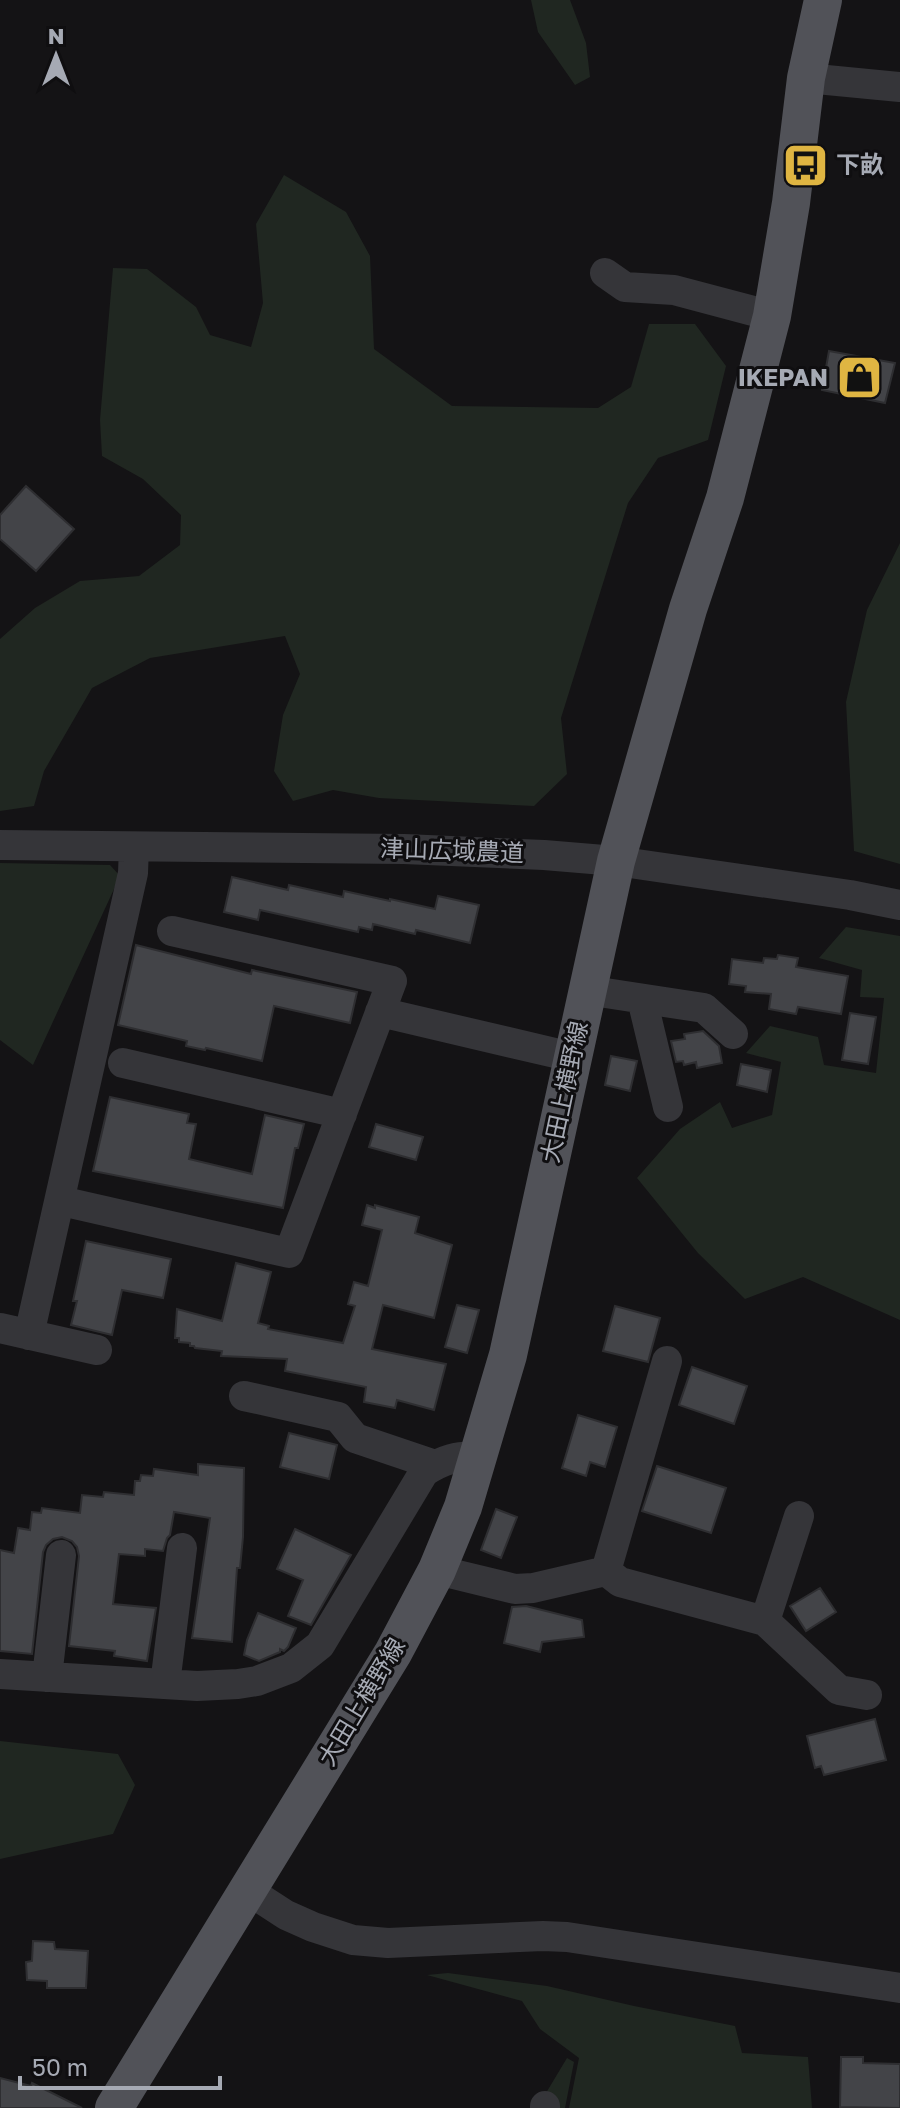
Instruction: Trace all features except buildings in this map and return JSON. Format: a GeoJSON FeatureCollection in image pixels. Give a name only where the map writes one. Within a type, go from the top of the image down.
{"type":"FeatureCollection","features":[{"type":"Feature","properties":{"kind":"main road","name":"大田上横野線"},"geometry":{"type":"LineString","coordinates":[[114,2108],[393,1653],[437,1570],[463,1507],[508,1355],[616,861],[688,609],[725,498],[772,316],[791,203],[806,78],[823,0]]}},
{"type":"Feature","properties":{"kind":"street"},"geometry":{"type":"LineString","coordinates":[[806,78],[900,87]]}},
{"type":"Feature","properties":{"kind":"street"},"geometry":{"type":"LineString","coordinates":[[605,273],[625,287],[674,290],[772,316]]}},
{"type":"Feature","properties":{"kind":"street","name":"津山広域農道"},"geometry":{"type":"LineString","coordinates":[[0,845],[404,849],[544,855],[616,861],[900,905]]}},
{"type":"Feature","properties":{"kind":"street"},"geometry":{"type":"LineString","coordinates":[[97,1350],[14,1331],[61,1201],[133,873],[134,847]]}},
{"type":"Feature","properties":{"kind":"street"},"geometry":{"type":"LineString","coordinates":[[61,1201],[289,1253],[392,981],[172,931]]}},
{"type":"Feature","properties":{"kind":"street"},"geometry":{"type":"LineString","coordinates":[[586,990],[704,1008],[733,1034]]}},
{"type":"Feature","properties":{"kind":"street"},"geometry":{"type":"LineString","coordinates":[[642,999],[668,1107]]}},
{"type":"Feature","properties":{"kind":"street"},"geometry":{"type":"LineString","coordinates":[[380,1012],[572,1057]]}},
{"type":"Feature","properties":{"kind":"street"},"geometry":{"type":"LineString","coordinates":[[123,1063],[342,1114]]}},
{"type":"Feature","properties":{"kind":"street"},"geometry":{"type":"LineString","coordinates":[[606,1571],[667,1361]]}},
{"type":"Feature","properties":{"kind":"street"},"geometry":{"type":"LineString","coordinates":[[244,1396],[338,1417],[355,1438],[435,1465]]}},
{"type":"Feature","properties":{"kind":"street"},"geometry":{"type":"LineString","coordinates":[[0,1674],[197,1686],[257,1681],[291,1668],[320,1645],[424,1472],[435,1465],[464,1456],[479,1457]]}},
{"type":"Feature","properties":{"kind":"street"},"geometry":{"type":"LineString","coordinates":[[765,1621],[799,1516]]}},
{"type":"Feature","properties":{"kind":"street"},"geometry":{"type":"LineString","coordinates":[[165,1684],[182,1548]]}},
{"type":"Feature","properties":{"kind":"street"},"geometry":{"type":"LineString","coordinates":[[47,1677],[61,1555]]}},
{"type":"Feature","properties":{"kind":"street"},"geometry":{"type":"LineString","coordinates":[[437,1570],[515,1589],[533,1588],[606,1571]]}},
{"type":"Feature","properties":{"kind":"street"},"geometry":{"type":"LineString","coordinates":[[606,1571],[620,1582],[765,1621],[839,1690],[867,1695]]}},
{"type":"Feature","properties":{"kind":"street"},"geometry":{"type":"LineString","coordinates":[[249,1891],[286,1915],[353,1940],[388,1943],[567,1937],[900,1988]]}},
{"type":"Feature","properties":{"kind":"shaded area"},"geometry":{"type":"Polygon","coordinates":[[[531,0],[570,0],[586,43],[590,77],[575,85],[538,32],[531,0]]]}},
{"type":"Feature","properties":{"kind":"shaded area"},"geometry":{"type":"Polygon","coordinates":[[[284,175],[346,212],[370,256],[374,349],[452,406],[598,408],[631,387],[649,324],[695,324],[726,366],[708,440],[658,458],[628,503],[561,718],[567,774],[534,806],[379,798],[333,790],[293,801],[274,771],[283,715],[300,674],[285,636],[150,658],[92,688],[44,771],[34,806],[0,811],[0,639],[35,608],[80,581],[139,576],[180,545],[181,515],[143,479],[102,456],[100,420],[113,268],[147,269],[196,307],[210,335],[251,347],[263,303],[256,224],[284,175]]]}},
{"type":"Feature","properties":{"kind":"shaded area"},"geometry":{"type":"Polygon","coordinates":[[[900,543],[900,864],[854,851],[846,702],[867,610],[900,543]]]}},
{"type":"Feature","properties":{"kind":"shaded area"},"geometry":{"type":"Polygon","coordinates":[[[0,863],[110,865],[120,876],[33,1065],[0,1040],[0,863]]]}},
{"type":"Feature","properties":{"kind":"shaded area"},"geometry":{"type":"Polygon","coordinates":[[[846,927],[900,936],[900,1320],[803,1277],[745,1299],[698,1253],[637,1178],[680,1129],[720,1102],[732,1128],[772,1115],[781,1062],[746,1053],[770,1026],[818,1037],[824,1065],[876,1073],[884,998],[860,997],[862,970],[819,958],[846,927]]]}},
{"type":"Feature","properties":{"kind":"shaded area"},"geometry":{"type":"Polygon","coordinates":[[[0,1741],[118,1754],[135,1785],[113,1834],[0,1859],[0,1741]]]}},
{"type":"Feature","properties":{"kind":"shaded area"},"geometry":{"type":"Polygon","coordinates":[[[448,1973],[547,1986],[735,2026],[742,2053],[808,2057],[812,2108],[569,2108],[579,2058],[540,2029],[522,2001],[427,1975],[448,1973]]]}},
{"type":"Feature","properties":{"kind":"shaded area"},"geometry":{"type":"Polygon","coordinates":[[[567,2058],[574,2062],[565,2108],[537,2108],[567,2058]]]}},
{"type":"Feature","properties":{"kind":"place","name":"下畝"},"geometry":{"type":"Point","coordinates":[805,165]}},
{"type":"Feature","properties":{"kind":"place","name":"IKEPAN"},"geometry":{"type":"Point","coordinates":[859,378]}}]}
